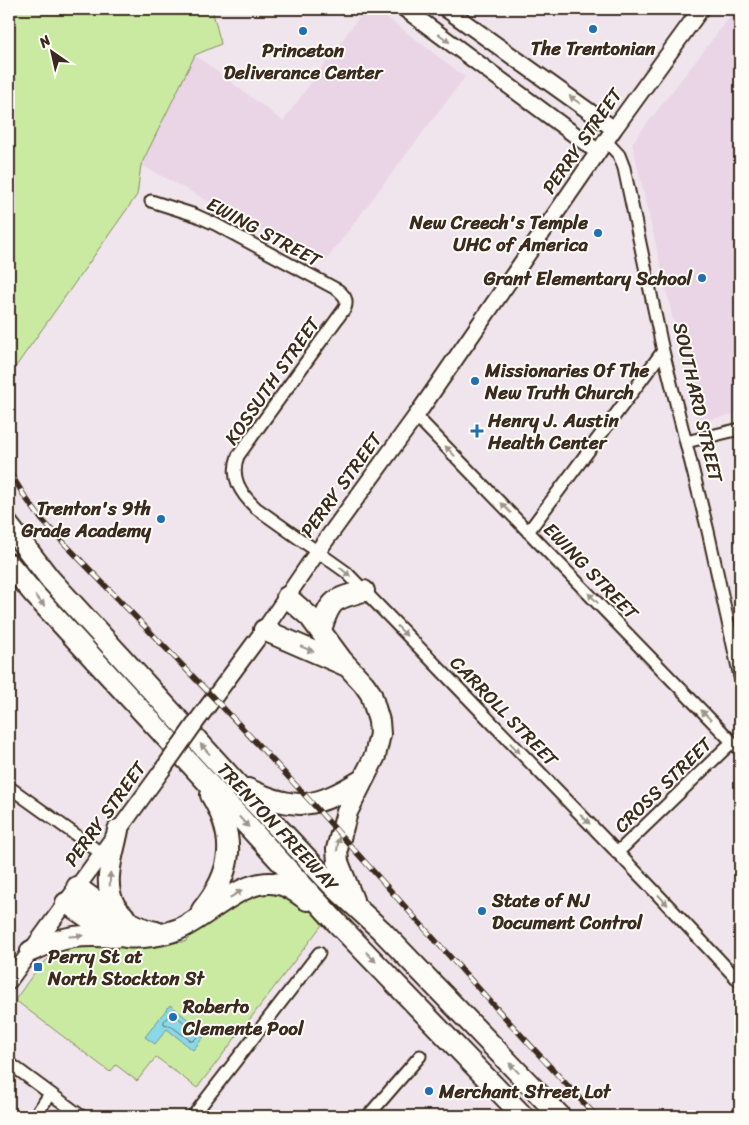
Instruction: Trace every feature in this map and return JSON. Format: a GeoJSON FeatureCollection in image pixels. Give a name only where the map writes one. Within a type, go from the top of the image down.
{"type":"FeatureCollection","features":[{"type":"Feature","properties":{"kind":"highway","name":"TRENTON FREEWAY"},"geometry":{"type":"LineString","coordinates":[[9,526],[50,579],[238,785],[332,885],[387,937],[560,1116]]}},
{"type":"Feature","properties":{"kind":"highway","name":"TRENTON FREEWAY"},"geometry":{"type":"LineString","coordinates":[[9,564],[34,594],[337,923],[523,1116]]}},
{"type":"Feature","properties":{"kind":"highway"},"geometry":{"type":"LineString","coordinates":[[321,630],[327,610],[332,604],[349,595],[364,591]]}},
{"type":"Feature","properties":{"kind":"highway"},"geometry":{"type":"LineString","coordinates":[[287,597],[308,615],[321,630],[371,694],[379,721],[380,734],[375,756],[347,812],[337,849],[338,862],[355,906]]}},
{"type":"Feature","properties":{"kind":"highway"},"geometry":{"type":"LineString","coordinates":[[264,630],[349,667]]}},
{"type":"Feature","properties":{"kind":"highway"},"geometry":{"type":"LineString","coordinates":[[194,920],[219,887],[225,872],[228,851],[221,813],[199,774]]}},
{"type":"Feature","properties":{"kind":"highway"},"geometry":{"type":"LineString","coordinates":[[238,785],[270,800],[298,805],[325,800],[362,780]]}},
{"type":"Feature","properties":{"kind":"highway"},"geometry":{"type":"LineString","coordinates":[[118,830],[109,874],[109,884],[114,904],[126,929]]}},
{"type":"Feature","properties":{"kind":"highway"},"geometry":{"type":"LineString","coordinates":[[31,951],[55,940],[72,936],[126,929],[163,933],[178,929],[247,888],[272,883],[296,892],[337,923]]}},
{"type":"Feature","properties":{"kind":"highway"},"geometry":{"type":"LineString","coordinates":[[72,895],[126,929]]}},
{"type":"Feature","properties":{"kind":"street","name":"SOUTHARD STREET"},"geometry":{"type":"LineString","coordinates":[[405,9],[606,141]]}},
{"type":"Feature","properties":{"kind":"street","name":"SOUTHARD STREET"},"geometry":{"type":"LineString","coordinates":[[446,9],[606,141],[619,155],[624,168],[663,351],[708,531],[740,677]]}},
{"type":"Feature","properties":{"kind":"street","name":"PERRY STREET"},"geometry":{"type":"LineString","coordinates":[[9,981],[264,630],[318,551],[416,416],[606,141],[701,9]]}},
{"type":"Feature","properties":{"kind":"street","name":"EWING STREET"},"geometry":{"type":"LineString","coordinates":[[151,201],[216,224],[338,290],[345,296],[347,302],[345,308]]}},
{"type":"Feature","properties":{"kind":"street","name":"KOSSUTH STREET"},"geometry":{"type":"LineString","coordinates":[[235,476],[236,463],[245,446],[345,308]]}},
{"type":"Feature","properties":{"kind":"street"},"geometry":{"type":"LineString","coordinates":[[528,532],[663,351]]}},
{"type":"Feature","properties":{"kind":"street","name":"EWING STREET"},"geometry":{"type":"LineString","coordinates":[[416,416],[736,746]]}},
{"type":"Feature","properties":{"kind":"street"},"geometry":{"type":"LineString","coordinates":[[686,442],[740,430]]}},
{"type":"Feature","properties":{"kind":"street","name":"CARROLL STREET"},"geometry":{"type":"LineString","coordinates":[[235,476],[239,488],[256,508],[346,572],[740,982]]}},
{"type":"Feature","properties":{"kind":"street","name":"CROSS STREET"},"geometry":{"type":"LineString","coordinates":[[617,853],[736,746]]}},
{"type":"Feature","properties":{"kind":"street"},"geometry":{"type":"LineString","coordinates":[[9,787],[101,853]]}},
{"type":"Feature","properties":{"kind":"street"},"geometry":{"type":"LineString","coordinates":[[193,1116],[319,953]]}},
{"type":"Feature","properties":{"kind":"street"},"geometry":{"type":"LineString","coordinates":[[368,1116],[420,1056]]}},
{"type":"Feature","properties":{"kind":"street"},"geometry":{"type":"LineString","coordinates":[[9,1063],[82,1116]]}},
{"type":"Feature","properties":{"kind":"street"},"geometry":{"type":"LineString","coordinates":[[34,1116],[50,1094]]}},
{"type":"Feature","properties":{"kind":"shaded area"},"geometry":{"type":"Polygon","coordinates":[[[365,9],[376,9],[465,77],[324,263],[141,165],[195,55],[283,121],[365,9]]]}},
{"type":"Feature","properties":{"kind":"shaded area","name":"Grant Elementary School"},"geometry":{"type":"Polygon","coordinates":[[[736,9],[740,9],[740,413],[697,422],[632,143],[736,9]]]}},
{"type":"Feature","properties":{"kind":"green space"},"geometry":{"type":"Polygon","coordinates":[[[9,9],[212,9],[221,44],[195,55],[141,165],[137,195],[9,376],[9,9]]]}},
{"type":"Feature","properties":{"kind":"green space"},"geometry":{"type":"Polygon","coordinates":[[[282,888],[325,921],[197,1088],[156,1057],[137,1081],[116,1065],[110,1072],[15,1000],[38,969],[55,954],[82,946],[100,944],[185,942],[203,923],[241,900],[282,888]]]}},
{"type":"Feature","properties":{"kind":"water","name":"Roberto Clemente Pool"},"geometry":{"type":"Polygon","coordinates":[[[170,1005],[206,1034],[193,1050],[167,1029],[155,1044],[145,1037],[170,1005]]]}},
{"type":"Feature","properties":{"kind":"railway"},"geometry":{"type":"LineString","coordinates":[[9,471],[42,520],[260,747],[596,1116]]}},
{"type":"Feature","properties":{"kind":"place","name":"The Trentonian"},"geometry":{"type":"Point","coordinates":[593,29]}},
{"type":"Feature","properties":{"kind":"place","name":"Princeton Deliverance Center"},"geometry":{"type":"Point","coordinates":[303,31]}},
{"type":"Feature","properties":{"kind":"place","name":"New Creech's Temple UHC of America"},"geometry":{"type":"Point","coordinates":[598,233]}},
{"type":"Feature","properties":{"kind":"place","name":"Grant Elementary School"},"geometry":{"type":"Point","coordinates":[702,278]}},
{"type":"Feature","properties":{"kind":"place","name":"Missionaries Of The New Truth Church"},"geometry":{"type":"Point","coordinates":[475,381]}},
{"type":"Feature","properties":{"kind":"place","name":"Henry J. Austin Health Center"},"geometry":{"type":"Point","coordinates":[477,431]}},
{"type":"Feature","properties":{"kind":"place","name":"Trenton's 9th Grade Academy"},"geometry":{"type":"Point","coordinates":[161,519]}},
{"type":"Feature","properties":{"kind":"place","name":"State of NJ Document Control"},"geometry":{"type":"Point","coordinates":[482,911]}},
{"type":"Feature","properties":{"kind":"place","name":"Perry St at North Stockton St"},"geometry":{"type":"Point","coordinates":[38,967]}},
{"type":"Feature","properties":{"kind":"place","name":"Roberto Clemente Pool"},"geometry":{"type":"Point","coordinates":[173,1017]}},
{"type":"Feature","properties":{"kind":"place","name":"Merchant Street Lot"},"geometry":{"type":"Point","coordinates":[429,1091]}}]}
